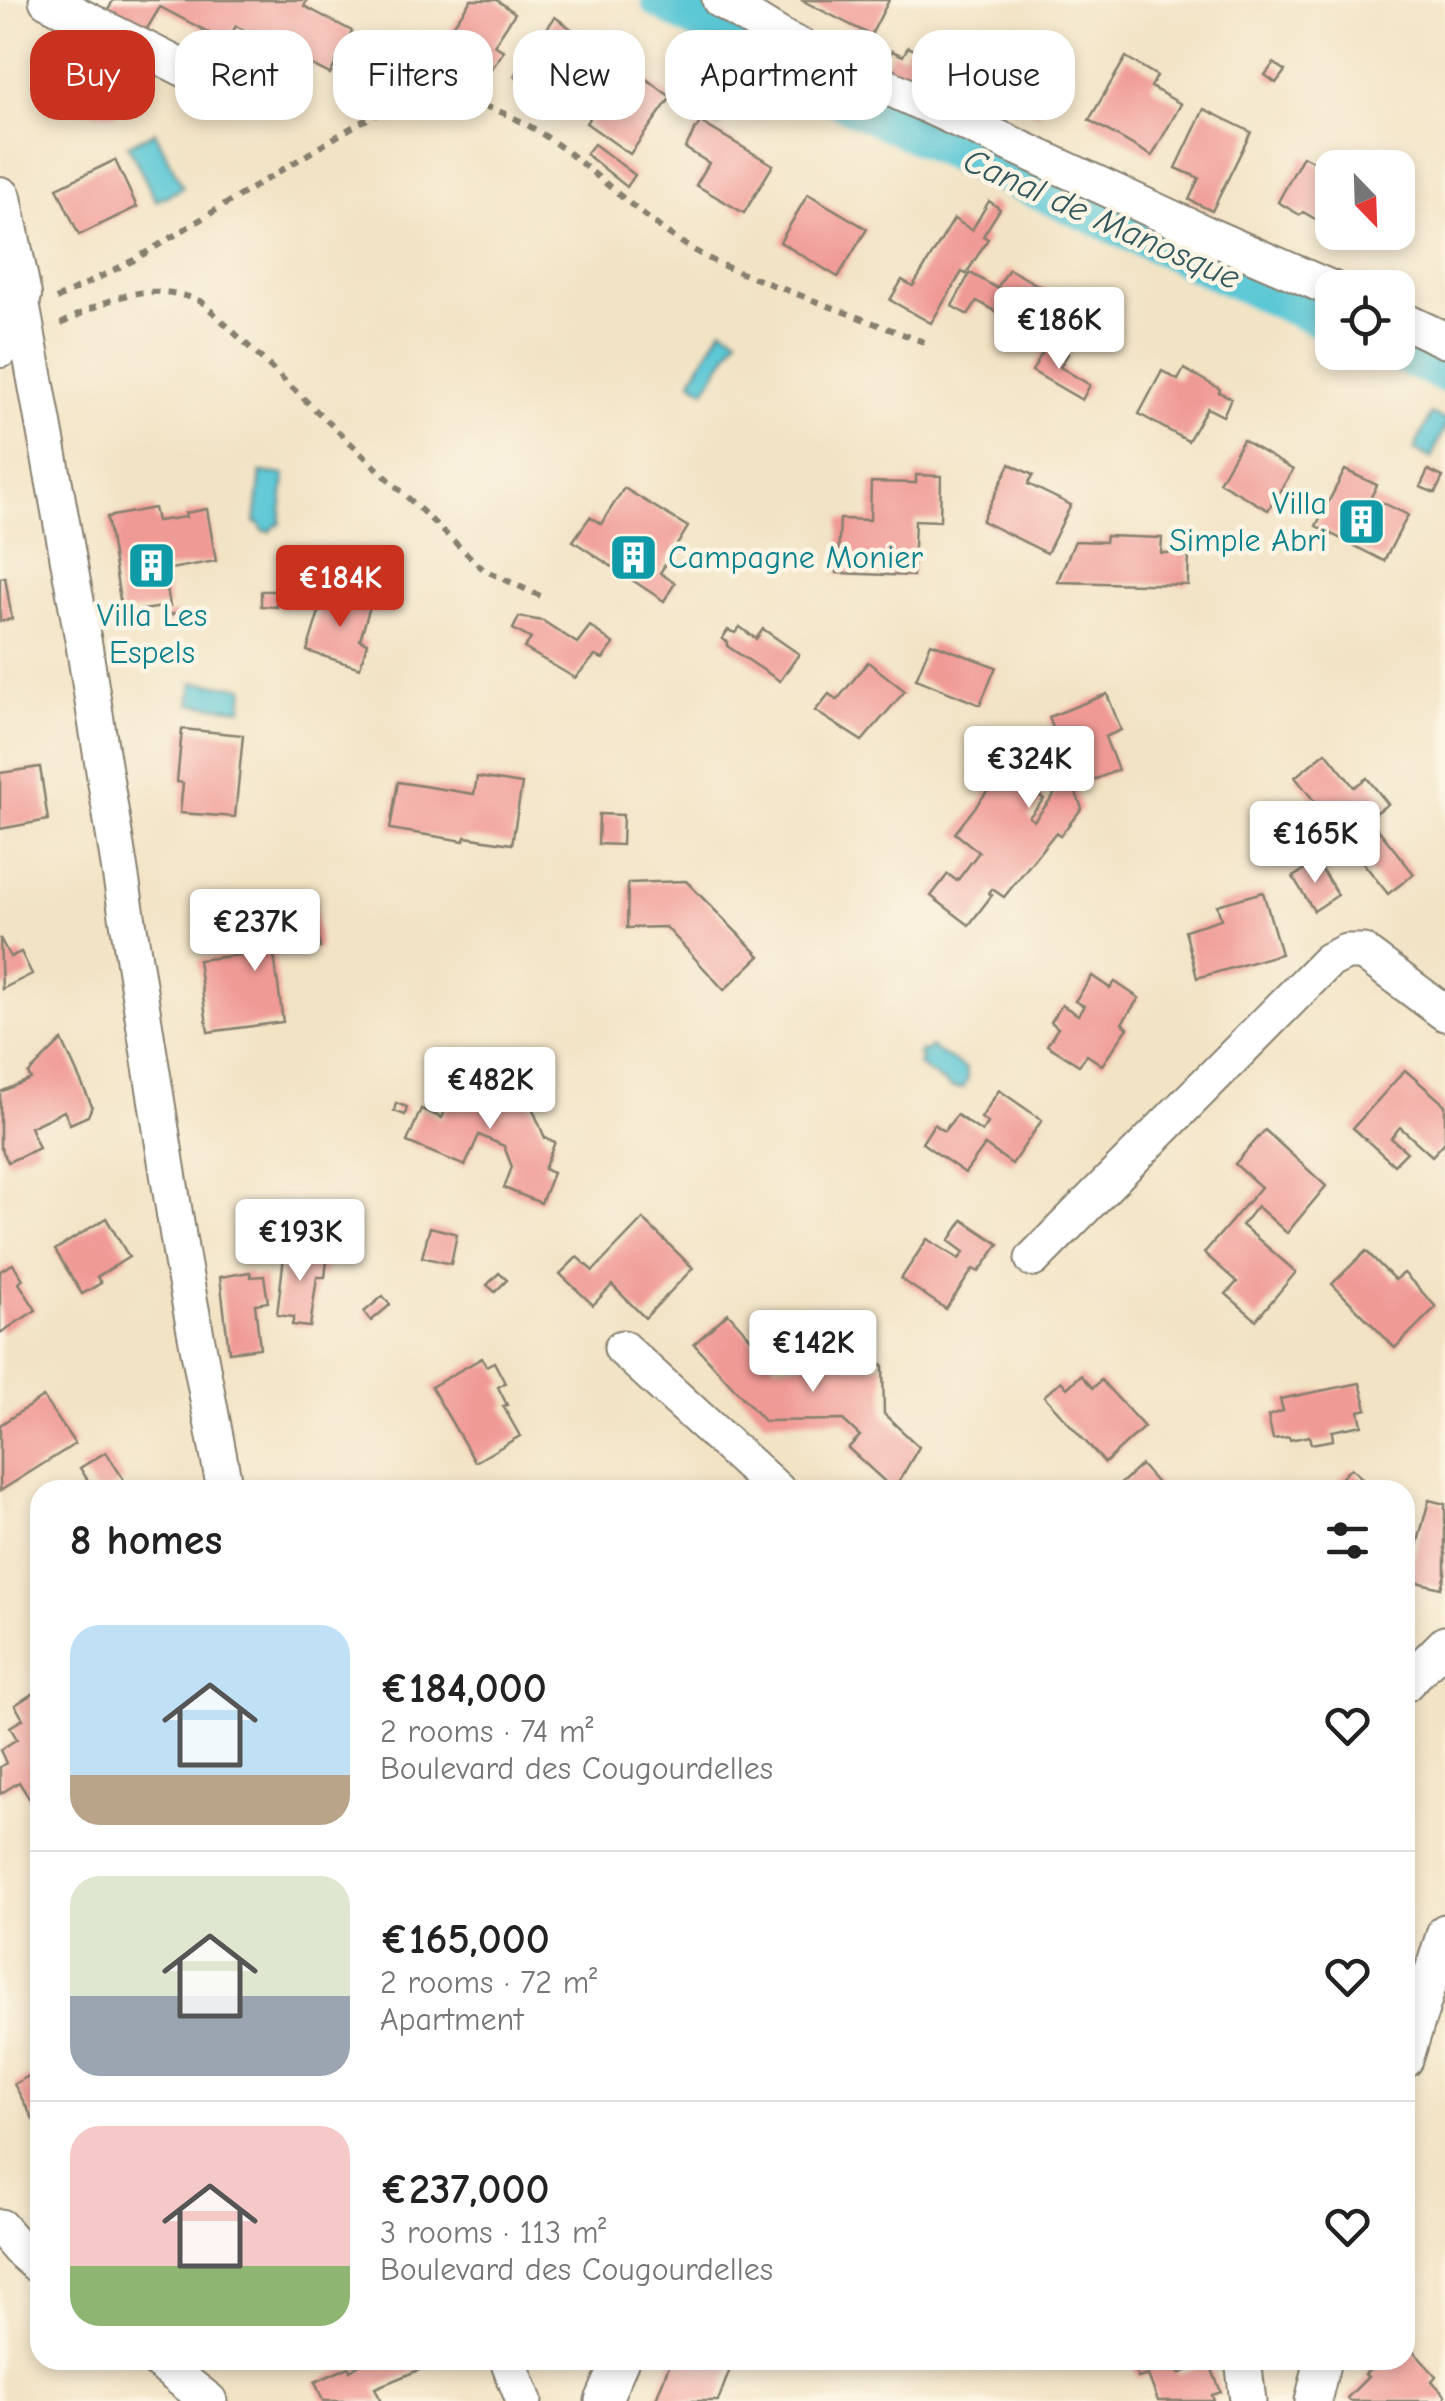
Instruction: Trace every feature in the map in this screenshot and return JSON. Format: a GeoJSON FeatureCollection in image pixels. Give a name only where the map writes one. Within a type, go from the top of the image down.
{"type":"FeatureCollection","features":[{"type":"Feature","properties":{"kind":"street"},"geometry":{"type":"LineString","coordinates":[[47,0],[175,64]]}},
{"type":"Feature","properties":{"kind":"street"},"geometry":{"type":"LineString","coordinates":[[720,0],[786,40],[1315,281]]}},
{"type":"Feature","properties":{"kind":"street"},"geometry":{"type":"LineString","coordinates":[[0,198],[20,295],[10,326],[105,768],[182,1261],[223,1480]]}},
{"type":"Feature","properties":{"kind":"street"},"geometry":{"type":"LineString","coordinates":[[1415,326],[1445,340]]}},
{"type":"Feature","properties":{"kind":"street"},"geometry":{"type":"LineString","coordinates":[[1033,1258],[1328,961],[1346,952],[1363,952],[1445,1014]]}},
{"type":"Feature","properties":{"kind":"street"},"geometry":{"type":"LineString","coordinates":[[622,1348],[766,1480]]}},
{"type":"Feature","properties":{"kind":"street"},"geometry":{"type":"LineString","coordinates":[[1415,1674],[1445,1644]]}},
{"type":"Feature","properties":{"kind":"street"},"geometry":{"type":"LineString","coordinates":[[1415,2028],[1445,1932]]}},
{"type":"Feature","properties":{"kind":"street"},"geometry":{"type":"LineString","coordinates":[[0,2228],[30,2258]]}},
{"type":"Feature","properties":{"kind":"street"},"geometry":{"type":"LineString","coordinates":[[170,2370],[209,2401]]}},
{"type":"Feature","properties":{"kind":"street"},"geometry":{"type":"LineString","coordinates":[[512,2370],[524,2401]]}},
{"type":"Feature","properties":{"kind":"street"},"geometry":{"type":"LineString","coordinates":[[603,2401],[617,2370]]}},
{"type":"Feature","properties":{"kind":"street"},"geometry":{"type":"LineString","coordinates":[[1244,2370],[1248,2401]]}},
{"type":"Feature","properties":{"kind":"street"},"geometry":{"type":"LineString","coordinates":[[1313,2401],[1321,2370]]}},
{"type":"Feature","properties":{"kind":"path"},"geometry":{"type":"LineString","coordinates":[[20,295],[60,298],[134,260],[384,110],[417,102],[453,100],[493,108],[522,121],[660,229],[726,268],[929,344]]}},
{"type":"Feature","properties":{"kind":"path"},"geometry":{"type":"LineString","coordinates":[[15,344],[91,308],[138,292],[162,290],[202,302],[484,570],[547,599]]}},
{"type":"Feature","properties":{"kind":"water"},"geometry":{"type":"Polygon","coordinates":[[[155,132],[183,188],[156,201],[128,145],[155,132]]]}},
{"type":"Feature","properties":{"kind":"water"},"geometry":{"type":"Polygon","coordinates":[[[722,328],[738,337],[705,390],[691,381],[722,328]]]}},
{"type":"Feature","properties":{"kind":"water"},"geometry":{"type":"Polygon","coordinates":[[[1431,414],[1445,420],[1445,427],[1431,458],[1414,450],[1431,414]]]}},
{"type":"Feature","properties":{"kind":"water"},"geometry":{"type":"Polygon","coordinates":[[[261,472],[285,475],[280,525],[271,531],[263,531],[255,523],[261,472]]]}},
{"type":"Feature","properties":{"kind":"water"},"geometry":{"type":"Polygon","coordinates":[[[193,682],[244,687],[242,709],[190,704],[193,682]]]}},
{"type":"Feature","properties":{"kind":"water"},"geometry":{"type":"Polygon","coordinates":[[[930,1047],[966,1069],[968,1078],[963,1088],[952,1088],[918,1065],[922,1059],[918,1055],[930,1047]]]}},
{"type":"Feature","properties":{"kind":"water"},"geometry":{"type":"Polygon","coordinates":[[[772,1312],[830,1312],[830,1339],[772,1340],[772,1312]]]}},
{"type":"Feature","properties":{"kind":"building"},"geometry":{"type":"Polygon","coordinates":[[[113,0],[307,0],[304,6],[350,30],[333,30],[330,74],[313,66],[313,30],[244,30],[236,26],[234,30],[204,30],[160,7],[146,30],[141,30],[107,13],[113,0]]]}},
{"type":"Feature","properties":{"kind":"building"},"geometry":{"type":"Polygon","coordinates":[[[471,0],[497,0],[515,13],[494,45],[504,51],[493,67],[493,30],[450,30],[471,0]]]}},
{"type":"Feature","properties":{"kind":"building"},"geometry":{"type":"Polygon","coordinates":[[[801,0],[889,0],[874,30],[861,30],[801,0]]]}},
{"type":"Feature","properties":{"kind":"building"},"geometry":{"type":"Polygon","coordinates":[[[555,17],[573,30],[546,30],[555,17]]]}},
{"type":"Feature","properties":{"kind":"building"},"geometry":{"type":"Polygon","coordinates":[[[908,47],[912,49],[912,81],[892,72],[892,51],[903,56],[908,47]]]}},
{"type":"Feature","properties":{"kind":"building"},"geometry":{"type":"Polygon","coordinates":[[[1126,57],[1157,76],[1151,87],[1181,104],[1152,156],[1089,120],[1126,57]]]}},
{"type":"Feature","properties":{"kind":"building"},"geometry":{"type":"Polygon","coordinates":[[[1274,63],[1285,71],[1276,83],[1265,75],[1274,63]]]}},
{"type":"Feature","properties":{"kind":"building"},"geometry":{"type":"Polygon","coordinates":[[[645,78],[665,93],[665,105],[630,154],[586,123],[645,120],[645,78]]]}},
{"type":"Feature","properties":{"kind":"building"},"geometry":{"type":"Polygon","coordinates":[[[1204,109],[1251,132],[1212,211],[1189,200],[1199,178],[1176,168],[1204,109]]]}},
{"type":"Feature","properties":{"kind":"building"},"geometry":{"type":"Polygon","coordinates":[[[700,122],[773,165],[744,213],[696,185],[709,163],[685,148],[700,122]]]}},
{"type":"Feature","properties":{"kind":"building"},"geometry":{"type":"Polygon","coordinates":[[[594,144],[635,175],[627,187],[586,154],[594,144]]]}},
{"type":"Feature","properties":{"kind":"building"},"geometry":{"type":"Polygon","coordinates":[[[1303,156],[1315,163],[1315,219],[1278,202],[1303,156]]]}},
{"type":"Feature","properties":{"kind":"building"},"geometry":{"type":"Polygon","coordinates":[[[115,160],[137,207],[79,235],[57,188],[115,160]]]}},
{"type":"Feature","properties":{"kind":"building"},"geometry":{"type":"Polygon","coordinates":[[[808,194],[867,229],[838,277],[780,242],[808,194]]]}},
{"type":"Feature","properties":{"kind":"building"},"geometry":{"type":"Polygon","coordinates":[[[989,201],[1000,209],[983,236],[988,239],[931,323],[890,300],[902,280],[913,286],[954,219],[972,230],[989,201]]]}},
{"type":"Feature","properties":{"kind":"building"},"geometry":{"type":"Polygon","coordinates":[[[1009,269],[1066,301],[1044,339],[977,301],[968,315],[952,306],[970,273],[997,288],[1009,269]]]}},
{"type":"Feature","properties":{"kind":"building"},"geometry":{"type":"Polygon","coordinates":[[[1048,343],[1068,354],[1060,367],[1090,385],[1082,400],[1032,371],[1048,343]]]}},
{"type":"Feature","properties":{"kind":"building"},"geometry":{"type":"Polygon","coordinates":[[[1184,369],[1231,398],[1223,416],[1207,408],[1188,441],[1139,414],[1162,371],[1178,380],[1184,369]]]}},
{"type":"Feature","properties":{"kind":"building"},"geometry":{"type":"Polygon","coordinates":[[[1243,440],[1293,470],[1268,510],[1219,482],[1243,440]]]}},
{"type":"Feature","properties":{"kind":"building"},"geometry":{"type":"Polygon","coordinates":[[[1010,464],[1033,475],[1028,484],[1071,505],[1047,553],[982,521],[1010,464]]]}},
{"type":"Feature","properties":{"kind":"building","name":"Villa Simple Abri"},"geometry":{"type":"Polygon","coordinates":[[[1345,470],[1377,485],[1371,497],[1408,515],[1384,561],[1316,526],[1345,470]]]}},
{"type":"Feature","properties":{"kind":"building"},"geometry":{"type":"Polygon","coordinates":[[[1428,470],[1443,477],[1435,493],[1420,487],[1428,470]]]}},
{"type":"Feature","properties":{"kind":"building"},"geometry":{"type":"Polygon","coordinates":[[[916,475],[941,476],[940,521],[915,520],[913,576],[837,573],[840,519],[870,520],[871,482],[916,483],[916,475]]]}},
{"type":"Feature","properties":{"kind":"building","name":"Campagne Monier"},"geometry":{"type":"Polygon","coordinates":[[[624,488],[688,527],[660,573],[675,583],[664,601],[573,541],[590,517],[601,524],[624,488]]]}},
{"type":"Feature","properties":{"kind":"building","name":"Villa Les Espels"},"geometry":{"type":"Polygon","coordinates":[[[154,508],[157,521],[207,509],[216,561],[164,570],[170,606],[122,613],[107,517],[154,508]]]}},
{"type":"Feature","properties":{"kind":"building"},"geometry":{"type":"Polygon","coordinates":[[[1106,536],[1162,538],[1161,553],[1189,553],[1188,585],[1057,582],[1075,541],[1105,542],[1106,536]]]}},
{"type":"Feature","properties":{"kind":"building"},"geometry":{"type":"Polygon","coordinates":[[[5,577],[12,619],[0,621],[0,578],[5,577]]]}},
{"type":"Feature","properties":{"kind":"building"},"geometry":{"type":"Polygon","coordinates":[[[261,591],[277,591],[277,607],[261,606],[261,591]]]}},
{"type":"Feature","properties":{"kind":"building"},"geometry":{"type":"Polygon","coordinates":[[[325,592],[370,606],[360,640],[367,643],[360,668],[307,651],[325,592]]]}},
{"type":"Feature","properties":{"kind":"building"},"geometry":{"type":"Polygon","coordinates":[[[178,613],[179,621],[167,623],[165,615],[178,613]]]}},
{"type":"Feature","properties":{"kind":"building"},"geometry":{"type":"Polygon","coordinates":[[[519,617],[543,621],[577,643],[590,626],[614,644],[603,659],[595,656],[575,678],[524,648],[531,639],[513,629],[519,617]]]}},
{"type":"Feature","properties":{"kind":"building"},"geometry":{"type":"Polygon","coordinates":[[[740,627],[756,639],[763,629],[799,654],[780,681],[727,646],[728,642],[722,639],[728,630],[735,633],[740,627]]]}},
{"type":"Feature","properties":{"kind":"building"},"geometry":{"type":"Polygon","coordinates":[[[931,643],[996,667],[980,705],[916,679],[931,643]]]}},
{"type":"Feature","properties":{"kind":"building"},"geometry":{"type":"Polygon","coordinates":[[[868,662],[905,691],[862,741],[815,711],[829,694],[837,700],[868,662]]]}},
{"type":"Feature","properties":{"kind":"building"},"geometry":{"type":"Polygon","coordinates":[[[1107,694],[1121,730],[1105,737],[1118,770],[1074,788],[1082,808],[1060,836],[1056,832],[1004,897],[992,889],[992,895],[969,925],[931,896],[948,874],[957,881],[979,852],[955,833],[1004,770],[1044,799],[1029,817],[1034,821],[1057,791],[1069,785],[1051,741],[1057,739],[1049,717],[1107,694]]]}},
{"type":"Feature","properties":{"kind":"building"},"geometry":{"type":"Polygon","coordinates":[[[182,729],[243,735],[235,817],[180,813],[183,783],[177,782],[182,729]]]}},
{"type":"Feature","properties":{"kind":"building"},"geometry":{"type":"Polygon","coordinates":[[[1326,752],[1354,787],[1367,778],[1388,804],[1369,818],[1414,874],[1388,894],[1295,777],[1326,752]]]}},
{"type":"Feature","properties":{"kind":"building"},"geometry":{"type":"Polygon","coordinates":[[[40,767],[48,820],[0,829],[0,773],[40,767]]]}},
{"type":"Feature","properties":{"kind":"building"},"geometry":{"type":"Polygon","coordinates":[[[477,777],[522,784],[512,844],[390,829],[398,782],[474,794],[477,777]]]}},
{"type":"Feature","properties":{"kind":"building"},"geometry":{"type":"Polygon","coordinates":[[[599,814],[623,815],[622,845],[598,844],[599,814]]]}},
{"type":"Feature","properties":{"kind":"building"},"geometry":{"type":"Polygon","coordinates":[[[1317,862],[1338,895],[1314,911],[1293,877],[1317,862]]]}},
{"type":"Feature","properties":{"kind":"building"},"geometry":{"type":"Polygon","coordinates":[[[686,881],[760,956],[724,990],[666,927],[627,928],[628,883],[686,881]]]}},
{"type":"Feature","properties":{"kind":"building"},"geometry":{"type":"Polygon","coordinates":[[[1263,892],[1281,954],[1197,978],[1185,930],[1221,919],[1217,905],[1263,892]]]}},
{"type":"Feature","properties":{"kind":"building"},"geometry":{"type":"Polygon","coordinates":[[[315,905],[320,948],[274,955],[283,1022],[208,1032],[198,960],[274,951],[267,911],[315,905]]]}},
{"type":"Feature","properties":{"kind":"building"},"geometry":{"type":"Polygon","coordinates":[[[0,938],[10,957],[21,952],[32,974],[2,989],[0,938]]]}},
{"type":"Feature","properties":{"kind":"building"},"geometry":{"type":"Polygon","coordinates":[[[1092,976],[1110,988],[1115,982],[1139,998],[1122,1023],[1128,1028],[1102,1065],[1087,1055],[1079,1065],[1047,1045],[1058,1028],[1051,1022],[1062,1005],[1078,1015],[1084,1006],[1075,1001],[1092,976]]]}},
{"type":"Feature","properties":{"kind":"building"},"geometry":{"type":"Polygon","coordinates":[[[62,1040],[92,1106],[88,1116],[70,1124],[64,1111],[30,1127],[39,1148],[8,1162],[0,1146],[0,1092],[31,1079],[28,1074],[62,1040]]]}},
{"type":"Feature","properties":{"kind":"building"},"geometry":{"type":"Polygon","coordinates":[[[1405,1070],[1445,1105],[1445,1142],[1432,1156],[1400,1127],[1391,1138],[1407,1152],[1394,1165],[1353,1128],[1405,1070]]]}},
{"type":"Feature","properties":{"kind":"building"},"geometry":{"type":"Polygon","coordinates":[[[483,1073],[525,1091],[545,1138],[555,1142],[544,1169],[553,1173],[541,1203],[504,1188],[512,1167],[504,1146],[479,1135],[465,1166],[407,1142],[421,1109],[442,1118],[455,1086],[483,1073]]]}},
{"type":"Feature","properties":{"kind":"building"},"geometry":{"type":"Polygon","coordinates":[[[999,1090],[1042,1120],[1012,1164],[985,1145],[965,1173],[922,1143],[934,1124],[944,1131],[957,1115],[982,1132],[988,1123],[981,1118],[999,1090]]]}},
{"type":"Feature","properties":{"kind":"building"},"geometry":{"type":"Polygon","coordinates":[[[396,1103],[407,1107],[405,1115],[394,1111],[396,1103]]]}},
{"type":"Feature","properties":{"kind":"building"},"geometry":{"type":"Polygon","coordinates":[[[1265,1130],[1326,1186],[1287,1233],[1257,1206],[1242,1225],[1296,1272],[1256,1320],[1226,1294],[1237,1282],[1204,1253],[1261,1187],[1235,1164],[1265,1130]]]}},
{"type":"Feature","properties":{"kind":"building"},"geometry":{"type":"Polygon","coordinates":[[[106,1218],[129,1257],[97,1277],[101,1283],[82,1294],[55,1250],[106,1218]]]}},
{"type":"Feature","properties":{"kind":"building"},"geometry":{"type":"Polygon","coordinates":[[[643,1219],[693,1268],[645,1318],[612,1285],[593,1305],[560,1274],[577,1257],[593,1271],[643,1219]]]}},
{"type":"Feature","properties":{"kind":"building"},"geometry":{"type":"Polygon","coordinates":[[[963,1220],[999,1244],[979,1272],[973,1269],[946,1309],[901,1279],[927,1239],[959,1259],[964,1252],[949,1241],[963,1220]]]}},
{"type":"Feature","properties":{"kind":"building"},"geometry":{"type":"Polygon","coordinates":[[[430,1227],[457,1234],[451,1264],[422,1257],[430,1227]]]}},
{"type":"Feature","properties":{"kind":"building"},"geometry":{"type":"Polygon","coordinates":[[[285,1248],[328,1253],[325,1277],[317,1277],[310,1327],[292,1325],[294,1317],[277,1315],[285,1248]]]}},
{"type":"Feature","properties":{"kind":"building"},"geometry":{"type":"Polygon","coordinates":[[[1366,1251],[1395,1280],[1404,1273],[1436,1307],[1395,1348],[1332,1284],[1366,1251]]]}},
{"type":"Feature","properties":{"kind":"building"},"geometry":{"type":"Polygon","coordinates":[[[13,1264],[23,1279],[19,1283],[36,1310],[0,1333],[0,1271],[13,1264]]]}},
{"type":"Feature","properties":{"kind":"building"},"geometry":{"type":"Polygon","coordinates":[[[250,1272],[251,1277],[264,1276],[268,1302],[255,1304],[260,1348],[229,1352],[220,1277],[250,1272]]]}},
{"type":"Feature","properties":{"kind":"building"},"geometry":{"type":"Polygon","coordinates":[[[499,1273],[507,1280],[495,1292],[487,1285],[499,1273]]]}},
{"type":"Feature","properties":{"kind":"building"},"geometry":{"type":"Polygon","coordinates":[[[383,1296],[390,1305],[371,1321],[364,1312],[383,1296]]]}},
{"type":"Feature","properties":{"kind":"building"},"geometry":{"type":"Polygon","coordinates":[[[728,1313],[775,1365],[803,1364],[803,1357],[846,1356],[846,1366],[883,1365],[884,1414],[919,1447],[900,1480],[883,1480],[848,1448],[860,1436],[843,1420],[764,1421],[694,1344],[728,1313]]]}},
{"type":"Feature","properties":{"kind":"building"},"geometry":{"type":"Polygon","coordinates":[[[482,1358],[486,1366],[494,1362],[505,1383],[498,1387],[507,1405],[503,1406],[520,1436],[475,1462],[431,1387],[482,1358]]]}},
{"type":"Feature","properties":{"kind":"building"},"geometry":{"type":"Polygon","coordinates":[[[1081,1375],[1093,1388],[1101,1380],[1144,1427],[1105,1463],[1044,1396],[1061,1381],[1067,1388],[1081,1375]]]}},
{"type":"Feature","properties":{"kind":"building"},"geometry":{"type":"Polygon","coordinates":[[[1360,1383],[1367,1409],[1359,1411],[1362,1425],[1332,1431],[1333,1440],[1311,1444],[1309,1436],[1273,1439],[1268,1416],[1283,1411],[1280,1399],[1360,1383]]]}},
{"type":"Feature","properties":{"kind":"building"},"geometry":{"type":"Polygon","coordinates":[[[43,1397],[75,1444],[0,1491],[0,1425],[43,1397]]]}},
{"type":"Feature","properties":{"kind":"building"},"geometry":{"type":"Polygon","coordinates":[[[106,1452],[124,1480],[88,1480],[80,1468],[106,1452]]]}},
{"type":"Feature","properties":{"kind":"building"},"geometry":{"type":"Polygon","coordinates":[[[1141,1465],[1154,1480],[1125,1480],[1141,1465]]]}},
{"type":"Feature","properties":{"kind":"building"},"geometry":{"type":"Polygon","coordinates":[[[1351,1468],[1363,1479],[1362,1480],[1340,1480],[1351,1468]]]}},
{"type":"Feature","properties":{"kind":"building"},"geometry":{"type":"Polygon","coordinates":[[[1429,1500],[1445,1504],[1445,1574],[1441,1588],[1415,1582],[1415,1553],[1429,1500]]]}},
{"type":"Feature","properties":{"kind":"building"},"geometry":{"type":"Polygon","coordinates":[[[30,1695],[29,1798],[19,1782],[0,1794],[0,1767],[6,1763],[0,1750],[17,1739],[10,1727],[23,1719],[15,1705],[30,1695]]]}},
{"type":"Feature","properties":{"kind":"building"},"geometry":{"type":"Polygon","coordinates":[[[30,2075],[30,2114],[14,2084],[30,2075]]]}},
{"type":"Feature","properties":{"kind":"building"},"geometry":{"type":"Polygon","coordinates":[[[1415,2353],[1436,2376],[1432,2381],[1445,2395],[1445,2401],[1349,2401],[1347,2398],[1368,2377],[1365,2374],[1370,2370],[1415,2370],[1415,2353]]]}},
{"type":"Feature","properties":{"kind":"building"},"geometry":{"type":"Polygon","coordinates":[[[342,2370],[419,2370],[375,2388],[381,2401],[323,2401],[315,2382],[342,2370]]]}},
{"type":"Feature","properties":{"kind":"building"},"geometry":{"type":"Polygon","coordinates":[[[667,2370],[730,2370],[718,2401],[655,2401],[667,2370]]]}},
{"type":"Feature","properties":{"kind":"building"},"geometry":{"type":"Polygon","coordinates":[[[1135,2370],[1177,2370],[1179,2374],[1212,2370],[1221,2392],[1212,2395],[1214,2401],[1158,2401],[1148,2375],[1138,2378],[1135,2370]]]}},
{"type":"Feature","properties":{"kind":"waterway","name":"Canal de Manosque"},"geometry":{"type":"LineString","coordinates":[[661,0],[784,70],[873,114],[1315,315]]}},
{"type":"Feature","properties":{"kind":"waterway","name":"Canal de Manosque"},"geometry":{"type":"LineString","coordinates":[[1415,360],[1445,373]]}},
{"type":"Feature","properties":{"kind":"place","name":"Villa Simple Abri"},"geometry":{"type":"Point","coordinates":[1362,521]}},
{"type":"Feature","properties":{"kind":"place","name":"Campagne Monier"},"geometry":{"type":"Point","coordinates":[633,557]}},
{"type":"Feature","properties":{"kind":"place","name":"Villa Les Espels"},"geometry":{"type":"Point","coordinates":[152,565]}}]}
